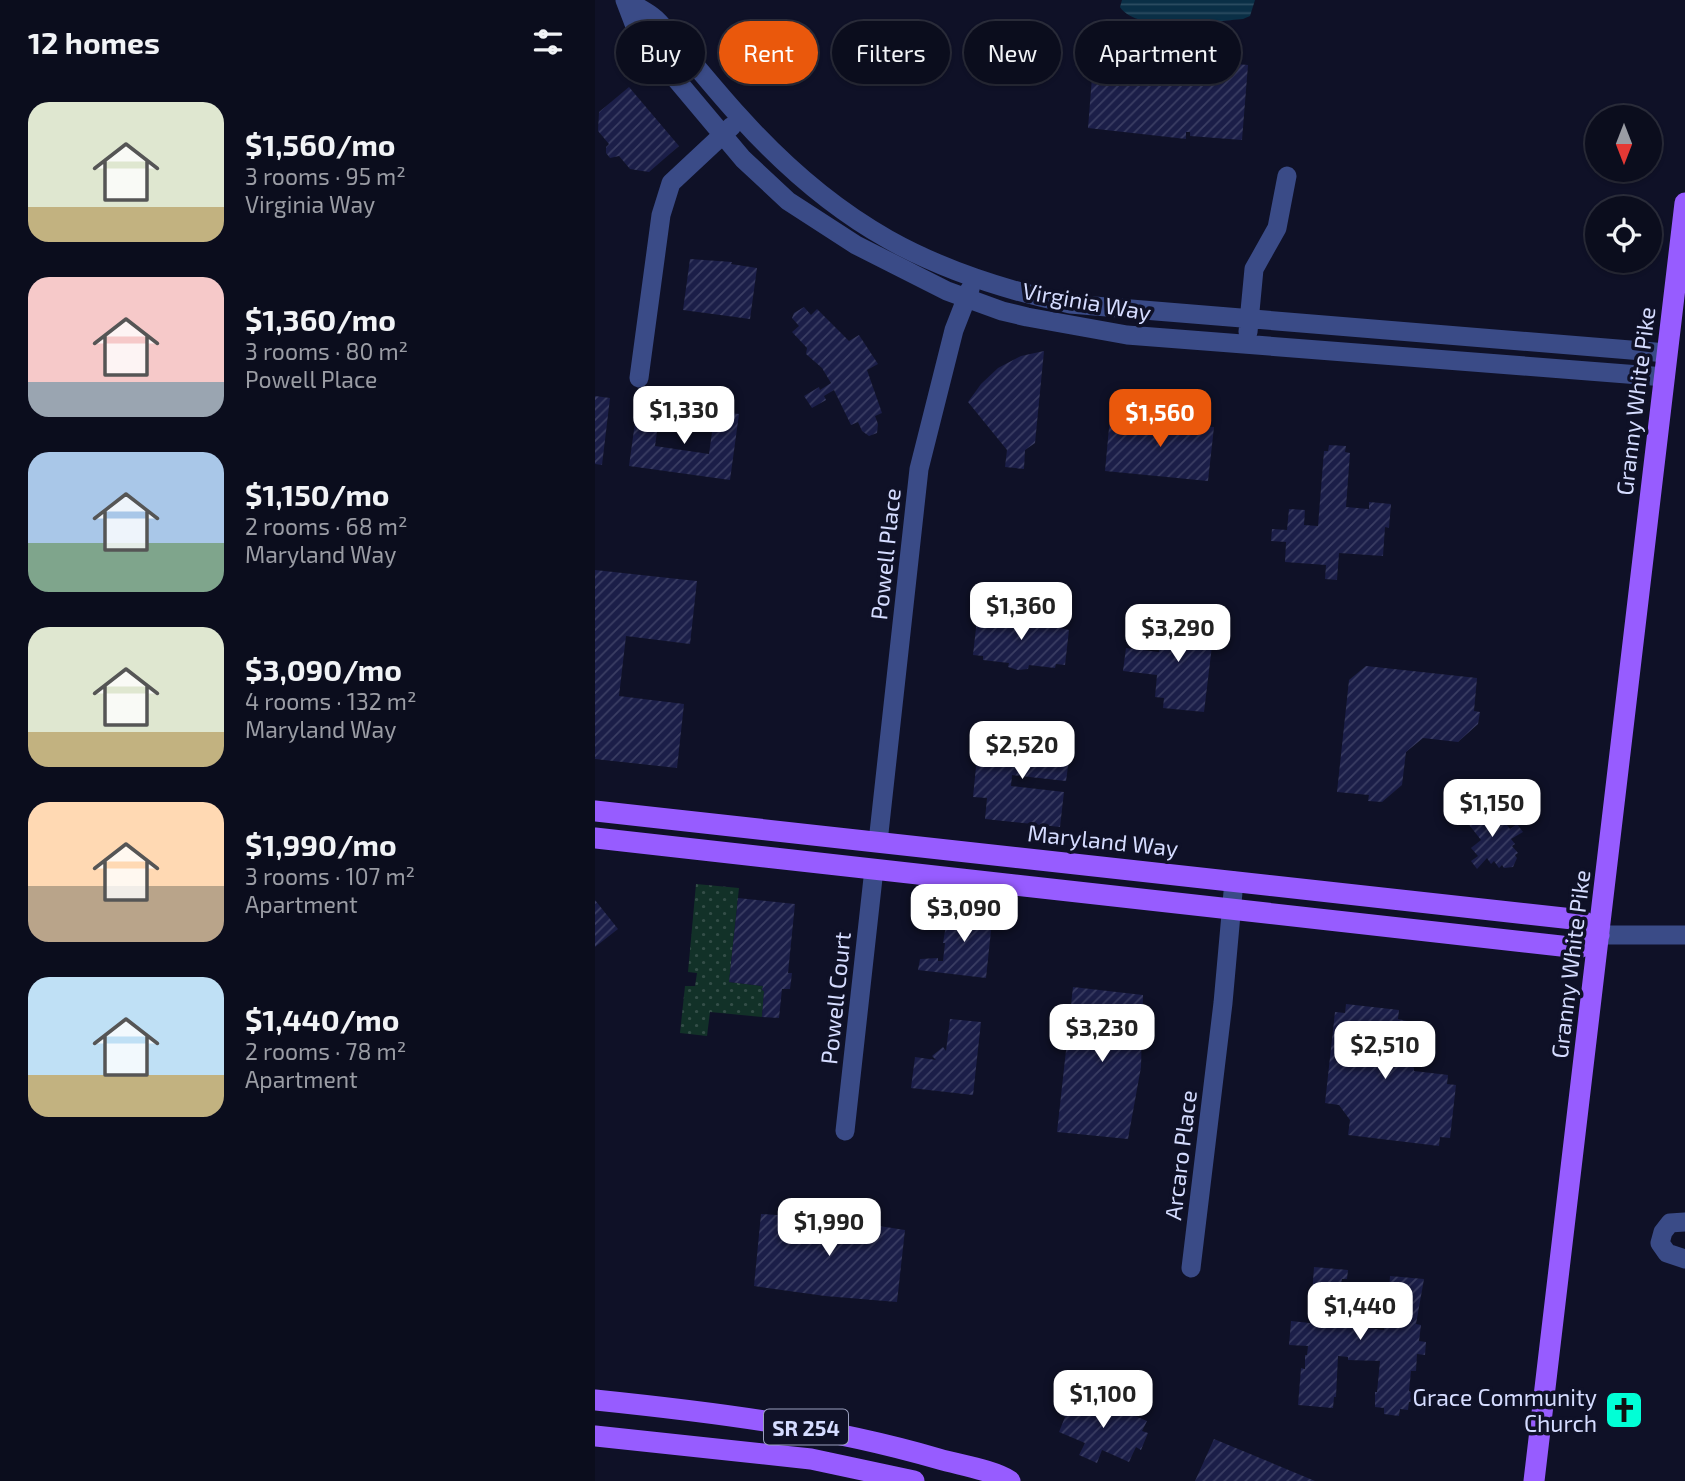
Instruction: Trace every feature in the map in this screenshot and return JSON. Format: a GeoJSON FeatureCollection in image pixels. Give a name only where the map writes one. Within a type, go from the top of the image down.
{"type":"FeatureCollection","features":[{"type":"Feature","properties":{"kind":"main road","name":"Granny White Pike"},"geometry":{"type":"LineString","coordinates":[[1535,1481],[1685,203]]}},
{"type":"Feature","properties":{"kind":"main road","name":"Maryland Way"},"geometry":{"type":"LineString","coordinates":[[595,811],[1582,920],[1599,935],[1579,948],[595,838]]}},
{"type":"Feature","properties":{"kind":"main road"},"geometry":{"type":"LineString","coordinates":[[874,869],[877,842]]}},
{"type":"Feature","properties":{"kind":"main road","name":"SR 254"},"geometry":{"type":"LineString","coordinates":[[595,1400],[714,1412],[817,1429],[904,1449],[1010,1481]]}},
{"type":"Feature","properties":{"kind":"main road","name":"SR 254"},"geometry":{"type":"LineString","coordinates":[[595,1436],[811,1459],[914,1481]]}},
{"type":"Feature","properties":{"kind":"street","name":"Virginia Way"},"geometry":{"type":"LineString","coordinates":[[625,0],[654,17],[741,118],[804,182],[851,218],[902,248],[1012,292],[1070,304],[1667,353]]}},
{"type":"Feature","properties":{"kind":"street","name":"Virginia Way"},"geometry":{"type":"LineString","coordinates":[[625,0],[638,34],[743,159],[788,201],[892,265],[967,299],[1063,326],[1127,335],[1664,377]]}},
{"type":"Feature","properties":{"kind":"street"},"geometry":{"type":"LineString","coordinates":[[639,378],[661,215],[671,183],[741,118]]}},
{"type":"Feature","properties":{"kind":"street"},"geometry":{"type":"LineString","coordinates":[[1248,345],[1254,269],[1277,228],[1287,176]]}},
{"type":"Feature","properties":{"kind":"street","name":"Powell Place"},"geometry":{"type":"LineString","coordinates":[[877,842],[919,469],[954,330],[974,279]]}},
{"type":"Feature","properties":{"kind":"street","name":"Powell Court"},"geometry":{"type":"LineString","coordinates":[[845,1131],[874,869]]}},
{"type":"Feature","properties":{"kind":"street","name":"Arcaro Place"},"geometry":{"type":"LineString","coordinates":[[1191,1268],[1234,881]]}},
{"type":"Feature","properties":{"kind":"street","name":"Maryland Way"},"geometry":{"type":"LineString","coordinates":[[1599,935],[1685,935]]}},
{"type":"Feature","properties":{"kind":"street"},"geometry":{"type":"LineString","coordinates":[[1685,1222],[1670,1223],[1663,1232],[1660,1243],[1667,1253],[1685,1259]]}},
{"type":"Feature","properties":{"kind":"green space"},"geometry":{"type":"Polygon","coordinates":[[[696,884],[739,888],[729,982],[763,986],[764,991],[762,1017],[710,1012],[707,1036],[680,1033],[685,986],[695,986],[697,973],[688,972],[696,884]]]}},
{"type":"Feature","properties":{"kind":"water"},"geometry":{"type":"Polygon","coordinates":[[[1122,0],[1255,0],[1250,16],[1220,21],[1143,21],[1129,15],[1120,7],[1122,0]]]}},
{"type":"Feature","properties":{"kind":"building"},"geometry":{"type":"Polygon","coordinates":[[[1241,64],[1248,65],[1242,140],[1190,136],[1190,132],[1186,132],[1186,139],[1088,128],[1091,84],[1241,84],[1241,64]]]}},
{"type":"Feature","properties":{"kind":"building"},"geometry":{"type":"Polygon","coordinates":[[[629,87],[679,146],[649,172],[630,169],[619,156],[610,158],[606,153],[609,144],[598,131],[599,112],[629,87]]]}},
{"type":"Feature","properties":{"kind":"building"},"geometry":{"type":"Polygon","coordinates":[[[690,259],[732,262],[731,264],[757,268],[750,319],[683,310],[690,259]]]}},
{"type":"Feature","properties":{"kind":"building"},"geometry":{"type":"Polygon","coordinates":[[[804,307],[811,315],[817,309],[849,341],[859,335],[878,364],[867,370],[882,413],[875,416],[877,433],[869,436],[862,431],[858,422],[851,425],[834,390],[824,396],[826,400],[812,408],[804,396],[831,383],[822,368],[806,354],[807,348],[792,332],[799,326],[792,318],[794,313],[804,307]]]}},
{"type":"Feature","properties":{"kind":"building"},"geometry":{"type":"Polygon","coordinates":[[[1044,351],[1035,443],[1025,450],[1024,469],[1005,467],[1007,450],[968,402],[981,384],[998,368],[1021,356],[1044,351]]]}},
{"type":"Feature","properties":{"kind":"building"},"geometry":{"type":"Polygon","coordinates":[[[595,396],[610,398],[602,465],[595,464],[595,396]]]}},
{"type":"Feature","properties":{"kind":"building"},"geometry":{"type":"Polygon","coordinates":[[[638,401],[661,404],[655,446],[709,454],[715,411],[739,414],[730,480],[629,466],[638,401]]]}},
{"type":"Feature","properties":{"kind":"building"},"geometry":{"type":"Polygon","coordinates":[[[1110,417],[1174,423],[1175,417],[1189,419],[1188,425],[1214,427],[1208,481],[1105,471],[1110,417]]]}},
{"type":"Feature","properties":{"kind":"building"},"geometry":{"type":"Polygon","coordinates":[[[1329,445],[1346,446],[1345,452],[1350,453],[1346,507],[1369,509],[1369,502],[1391,504],[1389,528],[1385,527],[1383,556],[1339,553],[1337,580],[1325,579],[1326,565],[1285,562],[1286,542],[1271,541],[1272,529],[1287,530],[1289,509],[1305,510],[1304,525],[1318,526],[1324,451],[1328,451],[1329,445]]]}},
{"type":"Feature","properties":{"kind":"building"},"geometry":{"type":"Polygon","coordinates":[[[595,570],[697,581],[690,644],[626,636],[619,696],[684,704],[677,768],[595,759],[595,570]]]}},
{"type":"Feature","properties":{"kind":"building"},"geometry":{"type":"Polygon","coordinates":[[[987,616],[1060,624],[1060,628],[1069,630],[1065,665],[1056,664],[1055,668],[1029,665],[1028,669],[1018,670],[1008,667],[1009,663],[983,660],[983,656],[973,655],[977,619],[987,620],[987,616]]]}},
{"type":"Feature","properties":{"kind":"building"},"geometry":{"type":"Polygon","coordinates":[[[1178,617],[1215,621],[1204,712],[1163,708],[1164,698],[1155,697],[1157,675],[1123,671],[1126,648],[1159,652],[1162,626],[1177,627],[1178,617]]]}},
{"type":"Feature","properties":{"kind":"building"},"geometry":{"type":"Polygon","coordinates":[[[1366,666],[1477,678],[1474,711],[1480,712],[1478,724],[1458,742],[1423,738],[1406,752],[1402,785],[1382,802],[1368,801],[1369,795],[1337,792],[1349,680],[1366,666]]]}},
{"type":"Feature","properties":{"kind":"building"},"geometry":{"type":"Polygon","coordinates":[[[993,737],[1071,745],[1066,781],[1012,775],[1011,786],[1064,792],[1060,827],[985,819],[987,798],[973,797],[977,757],[991,758],[993,737]]]}},
{"type":"Feature","properties":{"kind":"building"},"geometry":{"type":"Polygon","coordinates":[[[1472,802],[1494,829],[1504,821],[1510,829],[1517,824],[1523,832],[1511,839],[1515,844],[1512,846],[1518,853],[1515,855],[1517,858],[1513,867],[1504,868],[1502,865],[1499,868],[1494,861],[1491,864],[1487,858],[1477,869],[1471,861],[1478,856],[1471,848],[1481,840],[1459,812],[1472,802]]]}},
{"type":"Feature","properties":{"kind":"building"},"geometry":{"type":"Polygon","coordinates":[[[738,898],[795,904],[788,973],[792,973],[790,989],[782,989],[779,1018],[762,1017],[763,986],[729,982],[738,898]]]}},
{"type":"Feature","properties":{"kind":"building"},"geometry":{"type":"Polygon","coordinates":[[[595,900],[618,929],[595,947],[595,900]]]}},
{"type":"Feature","properties":{"kind":"building"},"geometry":{"type":"Polygon","coordinates":[[[949,907],[993,912],[986,978],[918,970],[920,959],[938,958],[938,961],[943,961],[949,907]]]}},
{"type":"Feature","properties":{"kind":"building"},"geometry":{"type":"Polygon","coordinates":[[[1073,987],[1143,995],[1141,1067],[1128,1139],[1057,1132],[1073,987]]]}},
{"type":"Feature","properties":{"kind":"building"},"geometry":{"type":"Polygon","coordinates":[[[1346,1004],[1399,1010],[1398,1019],[1407,1021],[1402,1055],[1414,1071],[1448,1075],[1447,1084],[1456,1085],[1450,1138],[1440,1137],[1439,1146],[1348,1135],[1350,1120],[1339,1105],[1325,1103],[1335,1012],[1345,1013],[1346,1004]]]}},
{"type":"Feature","properties":{"kind":"building"},"geometry":{"type":"Polygon","coordinates":[[[950,1019],[981,1022],[973,1095],[911,1088],[915,1057],[936,1060],[932,1056],[943,1047],[946,1051],[950,1019]]]}},
{"type":"Feature","properties":{"kind":"building"},"geometry":{"type":"Polygon","coordinates":[[[761,1214],[834,1219],[905,1230],[897,1302],[754,1286],[761,1214]]]}},
{"type":"Feature","properties":{"kind":"building"},"geometry":{"type":"Polygon","coordinates":[[[1314,1267],[1348,1270],[1347,1279],[1342,1279],[1341,1285],[1347,1285],[1341,1325],[1384,1330],[1386,1289],[1389,1289],[1390,1276],[1424,1279],[1416,1324],[1421,1325],[1419,1341],[1426,1342],[1425,1355],[1417,1354],[1416,1371],[1411,1371],[1409,1391],[1414,1394],[1413,1402],[1409,1402],[1408,1410],[1400,1409],[1399,1416],[1384,1414],[1384,1408],[1375,1407],[1380,1361],[1348,1360],[1348,1357],[1338,1356],[1333,1408],[1298,1405],[1301,1368],[1305,1369],[1308,1346],[1289,1345],[1291,1321],[1310,1323],[1314,1267]]]}},
{"type":"Feature","properties":{"kind":"building"},"geometry":{"type":"Polygon","coordinates":[[[1066,1399],[1096,1411],[1100,1401],[1147,1421],[1142,1431],[1148,1433],[1141,1450],[1136,1447],[1129,1462],[1102,1450],[1097,1463],[1079,1455],[1085,1443],[1059,1432],[1065,1417],[1060,1415],[1066,1399]]]}},
{"type":"Feature","properties":{"kind":"building"},"geometry":{"type":"Polygon","coordinates":[[[1214,1439],[1315,1481],[1195,1481],[1214,1439]]]}},
{"type":"Feature","properties":{"kind":"place","name":"Grace Community Church"},"geometry":{"type":"Point","coordinates":[1624,1410]}}]}
